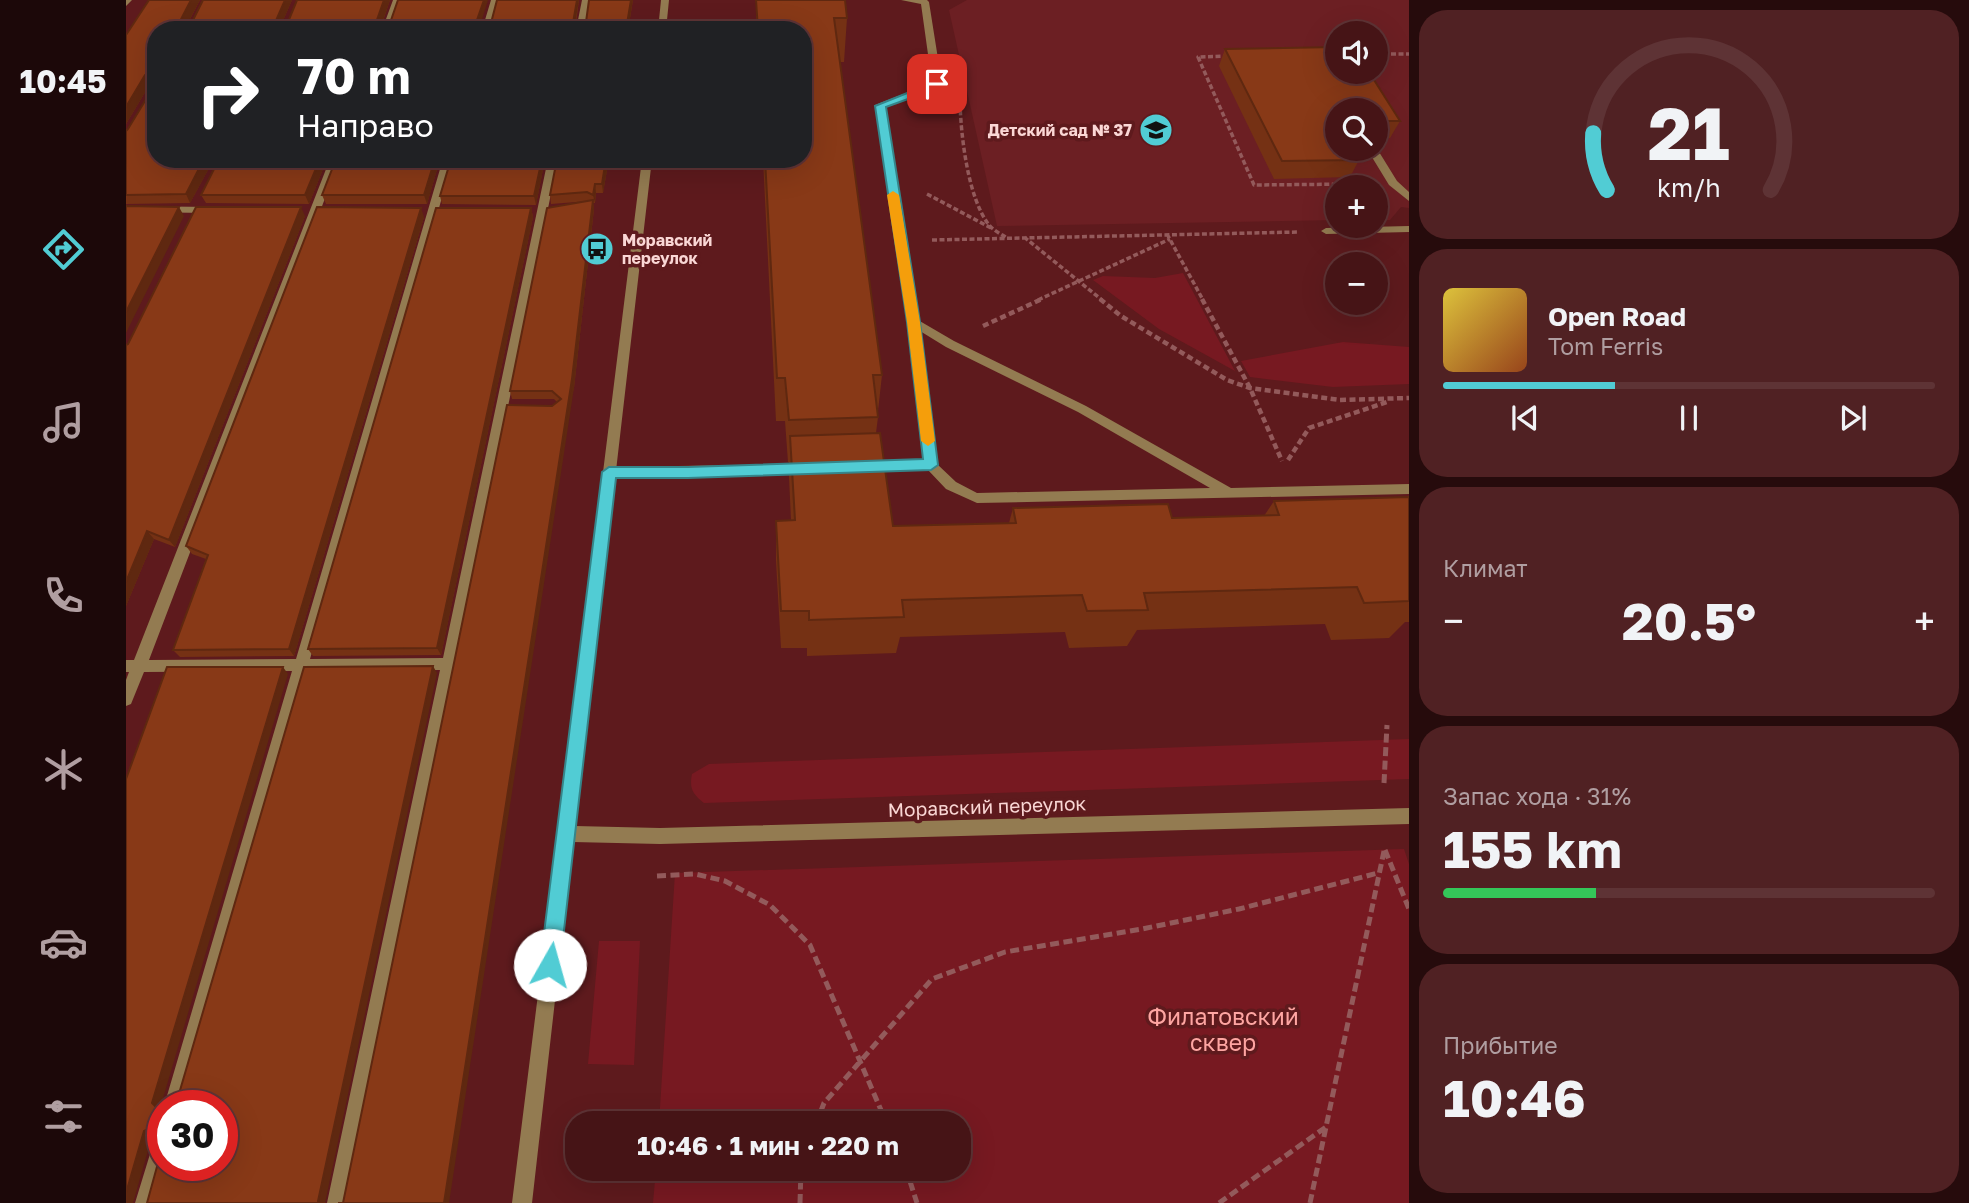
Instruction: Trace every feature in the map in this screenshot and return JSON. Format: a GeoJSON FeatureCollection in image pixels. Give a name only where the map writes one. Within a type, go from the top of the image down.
{"type":"FeatureCollection","features":[{"type":"Feature","properties":{"kind":"street"},"geometry":{"type":"LineString","coordinates":[[389,21],[397,0]]}},
{"type":"Feature","properties":{"kind":"street"},"geometry":{"type":"LineString","coordinates":[[489,21],[495,0]]}},
{"type":"Feature","properties":{"kind":"street"},"geometry":{"type":"LineString","coordinates":[[582,21],[586,0]]}},
{"type":"Feature","properties":{"kind":"street"},"geometry":{"type":"LineString","coordinates":[[663,21],[665,0]]}},
{"type":"Feature","properties":{"kind":"street"},"geometry":{"type":"LineString","coordinates":[[905,0],[925,2],[937,84],[880,106],[913,322],[931,465],[942,479],[957,492],[977,498],[1409,489]]}},
{"type":"Feature","properties":{"kind":"street"},"geometry":{"type":"LineString","coordinates":[[1379,161],[1393,183],[1409,198]]}},
{"type":"Feature","properties":{"kind":"street"},"geometry":{"type":"LineString","coordinates":[[126,699],[132,666],[332,168]]}},
{"type":"Feature","properties":{"kind":"street"},"geometry":{"type":"LineString","coordinates":[[178,1090],[445,168]]}},
{"type":"Feature","properties":{"kind":"street"},"geometry":{"type":"LineString","coordinates":[[337,1203],[449,664],[508,407],[551,168]]}},
{"type":"Feature","properties":{"kind":"street"},"geometry":{"type":"LineString","coordinates":[[522,1203],[646,168]]}},
{"type":"Feature","properties":{"kind":"street"},"geometry":{"type":"LineString","coordinates":[[126,209],[198,205],[222,210]]}},
{"type":"Feature","properties":{"kind":"street"},"geometry":{"type":"LineString","coordinates":[[190,221],[198,205]]}},
{"type":"Feature","properties":{"kind":"street"},"geometry":{"type":"LineString","coordinates":[[1388,230],[1409,229]]}},
{"type":"Feature","properties":{"kind":"street"},"geometry":{"type":"LineString","coordinates":[[913,322],[950,344],[1082,409],[1231,494]]}},
{"type":"Feature","properties":{"kind":"street"},"geometry":{"type":"LineString","coordinates":[[850,467],[931,465]]}},
{"type":"Feature","properties":{"kind":"street"},"geometry":{"type":"LineString","coordinates":[[609,472],[823,468]]}},
{"type":"Feature","properties":{"kind":"street"},"geometry":{"type":"LineString","coordinates":[[132,666],[449,664]]}},
{"type":"Feature","properties":{"kind":"street","name":"Моравский переулок"},"geometry":{"type":"LineString","coordinates":[[566,834],[660,836],[1409,816]]}},
{"type":"Feature","properties":{"kind":"street"},"geometry":{"type":"LineString","coordinates":[[145,1203],[151,1181]]}},
{"type":"Feature","properties":{"kind":"path"},"geometry":{"type":"LineString","coordinates":[[1388,54],[1409,54]]}},
{"type":"Feature","properties":{"kind":"path"},"geometry":{"type":"LineString","coordinates":[[1236,56],[1198,57],[1254,185],[1393,183]]}},
{"type":"Feature","properties":{"kind":"path"},"geometry":{"type":"LineString","coordinates":[[960,99],[962,130],[978,199],[991,228]]}},
{"type":"Feature","properties":{"kind":"path"},"geometry":{"type":"LineString","coordinates":[[890,172],[1008,238]]}},
{"type":"Feature","properties":{"kind":"path"},"geometry":{"type":"LineString","coordinates":[[920,240],[1168,237],[1325,231]]}},
{"type":"Feature","properties":{"kind":"path"},"geometry":{"type":"LineString","coordinates":[[1024,237],[1121,316],[1227,380],[1250,388],[1340,400],[1409,398]]}},
{"type":"Feature","properties":{"kind":"path"},"geometry":{"type":"LineString","coordinates":[[950,344],[1000,317],[1168,237]]}},
{"type":"Feature","properties":{"kind":"path"},"geometry":{"type":"LineString","coordinates":[[1168,237],[1250,388],[1284,466],[1309,429],[1391,400]]}},
{"type":"Feature","properties":{"kind":"path"},"geometry":{"type":"LineString","coordinates":[[1387,725],[1382,817],[1385,849],[1409,909]]}},
{"type":"Feature","properties":{"kind":"path"},"geometry":{"type":"LineString","coordinates":[[1310,1203],[1385,849]]}},
{"type":"Feature","properties":{"kind":"path"},"geometry":{"type":"LineString","coordinates":[[821,1111],[824,1103],[859,1060],[932,979],[1005,952],[1142,929],[1239,909],[1378,873]]}},
{"type":"Feature","properties":{"kind":"path"},"geometry":{"type":"LineString","coordinates":[[657,876],[695,874],[725,881],[770,905],[810,945],[881,1111]]}},
{"type":"Feature","properties":{"kind":"path"},"geometry":{"type":"LineString","coordinates":[[1219,1203],[1327,1126]]}},
{"type":"Feature","properties":{"kind":"path"},"geometry":{"type":"LineString","coordinates":[[800,1203],[801,1181]]}},
{"type":"Feature","properties":{"kind":"path"},"geometry":{"type":"LineString","coordinates":[[910,1181],[917,1203]]}},
{"type":"Feature","properties":{"kind":"shaded area","name":"Детский сад № 37"},"geometry":{"type":"Polygon","coordinates":[[[967,0],[1409,0],[1409,208],[1401,207],[1390,220],[1388,175],[1325,175],[1325,220],[997,226],[949,10],[967,0]]]}},
{"type":"Feature","properties":{"kind":"green space"},"geometry":{"type":"Polygon","coordinates":[[[1183,273],[1235,371],[1159,329],[1093,280],[1103,276],[1155,278],[1183,273]]]}},
{"type":"Feature","properties":{"kind":"green space"},"geometry":{"type":"Polygon","coordinates":[[[1343,342],[1409,347],[1409,384],[1333,387],[1250,377],[1241,361],[1343,342]]]}},
{"type":"Feature","properties":{"kind":"green space"},"geometry":{"type":"Polygon","coordinates":[[[1409,739],[1409,779],[704,803],[695,794],[691,784],[692,774],[709,764],[1409,739]]]}},
{"type":"Feature","properties":{"kind":"green space","name":"Филатовский сквер"},"geometry":{"type":"Polygon","coordinates":[[[1404,849],[1409,864],[1409,1203],[653,1203],[655,1181],[971,1181],[971,1111],[660,1111],[675,873],[1404,849]]]}},
{"type":"Feature","properties":{"kind":"green space"},"geometry":{"type":"Polygon","coordinates":[[[599,941],[640,941],[634,1065],[588,1064],[599,941]]]}},
{"type":"Feature","properties":{"kind":"building"},"geometry":{"type":"Polygon","coordinates":[[[149,0],[191,0],[180,21],[147,21],[147,74],[126,107],[126,35],[149,0]]]}},
{"type":"Feature","properties":{"kind":"building"},"geometry":{"type":"Polygon","coordinates":[[[203,0],[285,0],[276,21],[192,21],[203,0]]]}},
{"type":"Feature","properties":{"kind":"building"},"geometry":{"type":"Polygon","coordinates":[[[297,0],[384,0],[377,20],[288,21],[297,0]]]}},
{"type":"Feature","properties":{"kind":"building"},"geometry":{"type":"Polygon","coordinates":[[[398,0],[484,0],[477,20],[391,21],[398,0]]]}},
{"type":"Feature","properties":{"kind":"building"},"geometry":{"type":"Polygon","coordinates":[[[497,0],[577,0],[573,21],[492,21],[497,0]]]}},
{"type":"Feature","properties":{"kind":"building"},"geometry":{"type":"Polygon","coordinates":[[[589,0],[631,0],[628,21],[586,21],[589,0]]]}},
{"type":"Feature","properties":{"kind":"building"},"geometry":{"type":"Polygon","coordinates":[[[756,0],[845,0],[847,18],[834,18],[882,375],[873,375],[878,417],[789,420],[785,378],[777,378],[765,168],[812,168],[812,21],[757,21],[756,0]]]}},
{"type":"Feature","properties":{"kind":"building"},"geometry":{"type":"Polygon","coordinates":[[[1325,47],[1325,84],[1377,84],[1385,98],[1325,98],[1325,160],[1282,161],[1225,49],[1325,47]]]}},
{"type":"Feature","properties":{"kind":"building"},"geometry":{"type":"Polygon","coordinates":[[[147,98],[147,168],[199,168],[186,194],[126,195],[128,129],[147,98]]]}},
{"type":"Feature","properties":{"kind":"building"},"geometry":{"type":"Polygon","coordinates":[[[1388,102],[1400,121],[1388,121],[1388,102]]]}},
{"type":"Feature","properties":{"kind":"building"},"geometry":{"type":"Polygon","coordinates":[[[214,168],[316,168],[305,195],[201,195],[214,168]]]}},
{"type":"Feature","properties":{"kind":"building"},"geometry":{"type":"Polygon","coordinates":[[[332,168],[432,168],[424,195],[322,195],[332,168]]]}},
{"type":"Feature","properties":{"kind":"building"},"geometry":{"type":"Polygon","coordinates":[[[448,168],[540,168],[534,196],[440,196],[448,168]]]}},
{"type":"Feature","properties":{"kind":"building"},"geometry":{"type":"Polygon","coordinates":[[[555,168],[605,168],[602,184],[595,184],[593,195],[587,192],[550,195],[555,168]]]}},
{"type":"Feature","properties":{"kind":"building"},"geometry":{"type":"Polygon","coordinates":[[[593,200],[572,379],[444,1203],[343,1203],[507,405],[552,406],[561,399],[552,391],[510,391],[547,208],[593,200]]]}},
{"type":"Feature","properties":{"kind":"building"},"geometry":{"type":"Polygon","coordinates":[[[126,206],[179,207],[126,312],[126,206]]]}},
{"type":"Feature","properties":{"kind":"building"},"geometry":{"type":"Polygon","coordinates":[[[196,207],[301,207],[169,540],[147,531],[126,582],[126,345],[196,207]]]}},
{"type":"Feature","properties":{"kind":"building"},"geometry":{"type":"Polygon","coordinates":[[[317,207],[421,208],[289,649],[173,650],[208,555],[186,546],[317,207]]]}},
{"type":"Feature","properties":{"kind":"building"},"geometry":{"type":"Polygon","coordinates":[[[436,208],[531,208],[437,648],[308,649],[436,208]]]}},
{"type":"Feature","properties":{"kind":"building"},"geometry":{"type":"Polygon","coordinates":[[[880,433],[893,526],[1016,523],[1013,508],[1168,504],[1172,518],[1279,515],[1274,501],[1409,497],[1409,601],[1364,603],[1357,587],[1144,593],[1148,610],[1087,611],[1082,595],[902,600],[904,617],[809,620],[809,611],[781,611],[776,521],[795,520],[790,436],[880,433]]]}},
{"type":"Feature","properties":{"kind":"building"},"geometry":{"type":"Polygon","coordinates":[[[433,666],[319,1203],[147,1203],[153,1181],[238,1181],[238,1090],[180,1090],[304,667],[433,666]]]}},
{"type":"Feature","properties":{"kind":"building"},"geometry":{"type":"Polygon","coordinates":[[[167,667],[283,667],[156,1090],[147,1090],[147,1130],[144,1131],[126,1193],[126,779],[167,667]]]}},
{"type":"Feature","properties":{"kind":"slow traffic"},"geometry":{"type":"LineString","coordinates":[[893,195],[928,441]]}},
{"type":"Feature","properties":{"kind":"place","name":"Детский сад № 37"},"geometry":{"type":"Point","coordinates":[1156,130]}},
{"type":"Feature","properties":{"kind":"place","name":"Моравский переулок"},"geometry":{"type":"Point","coordinates":[597,249]}},
{"type":"Feature","properties":{"kind":"route"},"geometry":{"type":"LineString","coordinates":[[550,965],[609,472],[688,473],[931,465],[913,322],[880,106],[937,84]]}}]}
